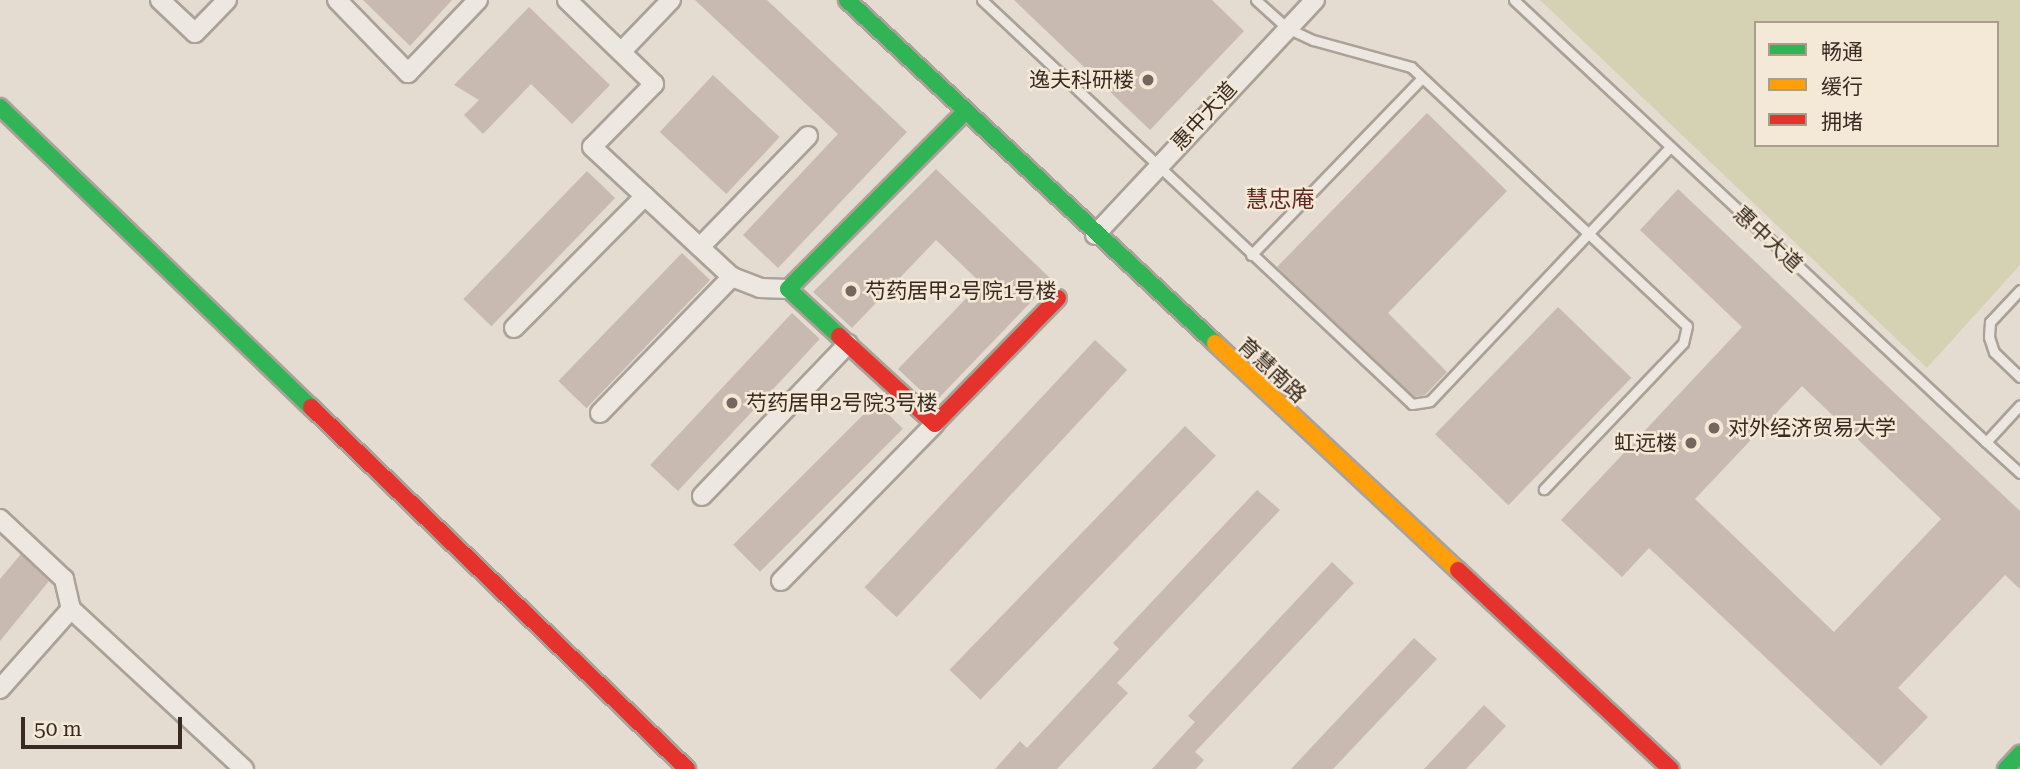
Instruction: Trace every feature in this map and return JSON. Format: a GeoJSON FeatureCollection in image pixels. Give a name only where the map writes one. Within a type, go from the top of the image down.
{"type":"FeatureCollection","features":[{"type":"Feature","properties":{"kind":"street"},"geometry":{"type":"LineString","coordinates":[[160,0],[195,33],[227,0]]}},
{"type":"Feature","properties":{"kind":"street"},"geometry":{"type":"LineString","coordinates":[[337,0],[408,74],[478,0]]}},
{"type":"Feature","properties":{"kind":"street"},"geometry":{"type":"LineString","coordinates":[[567,0],[654,84],[592,147],[732,277],[760,288],[788,289],[935,424]]}},
{"type":"Feature","properties":{"kind":"street"},"geometry":{"type":"LineString","coordinates":[[621,52],[671,0]]}},
{"type":"Feature","properties":{"kind":"street","name":"育慧南路"},"geometry":{"type":"LineString","coordinates":[[847,0],[964,113],[1671,769]]}},
{"type":"Feature","properties":{"kind":"street","name":"惠中大道"},"geometry":{"type":"LineString","coordinates":[[1095,234],[1315,0]]}},
{"type":"Feature","properties":{"kind":"street"},"geometry":{"type":"LineString","coordinates":[[0,107],[687,769]]}},
{"type":"Feature","properties":{"kind":"street"},"geometry":{"type":"LineString","coordinates":[[788,289],[964,113]]}},
{"type":"Feature","properties":{"kind":"street"},"geometry":{"type":"LineString","coordinates":[[700,247],[808,136]]}},
{"type":"Feature","properties":{"kind":"street"},"geometry":{"type":"LineString","coordinates":[[514,328],[645,196]]}},
{"type":"Feature","properties":{"kind":"street"},"geometry":{"type":"LineString","coordinates":[[600,413],[732,277]]}},
{"type":"Feature","properties":{"kind":"street"},"geometry":{"type":"LineString","coordinates":[[780,581],[1058,298]]}},
{"type":"Feature","properties":{"kind":"street"},"geometry":{"type":"LineString","coordinates":[[702,496],[848,344]]}},
{"type":"Feature","properties":{"kind":"street"},"geometry":{"type":"LineString","coordinates":[[0,519],[64,579],[71,608],[244,769]]}},
{"type":"Feature","properties":{"kind":"street"},"geometry":{"type":"LineString","coordinates":[[0,689],[71,608]]}},
{"type":"Feature","properties":{"kind":"street"},"geometry":{"type":"LineString","coordinates":[[2006,769],[2020,754]]}},
{"type":"Feature","properties":{"kind":"lane"},"geometry":{"type":"LineString","coordinates":[[982,0],[1412,404],[1421,406],[1590,234],[1670,147]]}},
{"type":"Feature","properties":{"kind":"lane"},"geometry":{"type":"LineString","coordinates":[[1256,0],[1287,28],[1313,40],[1397,61],[1422,78],[1687,326],[1682,343],[1544,489]]}},
{"type":"Feature","properties":{"kind":"lane","name":"惠中大道"},"geometry":{"type":"LineString","coordinates":[[1514,0],[2020,473]]}},
{"type":"Feature","properties":{"kind":"lane"},"geometry":{"type":"LineString","coordinates":[[1251,254],[1422,78]]}},
{"type":"Feature","properties":{"kind":"lane"},"geometry":{"type":"LineString","coordinates":[[2020,290],[1990,322],[1994,352],[2020,377]]}},
{"type":"Feature","properties":{"kind":"lane"},"geometry":{"type":"LineString","coordinates":[[2012,370],[2020,360]]}},
{"type":"Feature","properties":{"kind":"lane"},"geometry":{"type":"LineString","coordinates":[[1986,442],[2020,405]]}},
{"type":"Feature","properties":{"kind":"shaded area"},"geometry":{"type":"Polygon","coordinates":[[[1540,0],[2020,0],[2020,265],[1927,368],[1540,0]]]}},
{"type":"Feature","properties":{"kind":"building"},"geometry":{"type":"Polygon","coordinates":[[[363,0],[452,0],[410,46],[363,0]]]}},
{"type":"Feature","properties":{"kind":"building"},"geometry":{"type":"Polygon","coordinates":[[[695,0],[767,0],[907,132],[778,268],[743,235],[838,134],[695,0]]]}},
{"type":"Feature","properties":{"kind":"building","name":"逸夫科研楼"},"geometry":{"type":"Polygon","coordinates":[[[1014,0],[1212,0],[1244,31],[1150,130],[1014,0]]]}},
{"type":"Feature","properties":{"kind":"building"},"geometry":{"type":"Polygon","coordinates":[[[529,7],[610,85],[572,124],[531,84],[483,134],[464,115],[479,100],[454,85],[529,7]]]}},
{"type":"Feature","properties":{"kind":"building"},"geometry":{"type":"Polygon","coordinates":[[[713,75],[780,137],[726,194],[660,132],[713,75]]]}},
{"type":"Feature","properties":{"kind":"building"},"geometry":{"type":"Polygon","coordinates":[[[1427,113],[1507,191],[1388,313],[1447,372],[1425,395],[1414,397],[1277,267],[1427,113]]]}},
{"type":"Feature","properties":{"kind":"building","name":"芍药居甲2号院1号楼"},"geometry":{"type":"Polygon","coordinates":[[[936,169],[1052,280],[934,403],[898,369],[981,283],[936,240],[852,328],[813,292],[936,169]]]}},
{"type":"Feature","properties":{"kind":"building"},"geometry":{"type":"Polygon","coordinates":[[[587,171],[615,198],[491,326],[463,299],[587,171]]]}},
{"type":"Feature","properties":{"kind":"building","name":"虹远楼"},"geometry":{"type":"Polygon","coordinates":[[[1678,189],[2020,511],[2020,589],[2005,575],[1898,688],[1928,717],[1881,766],[1649,548],[1622,577],[1561,520],[1742,327],[1640,230],[1678,189]],[[1802,386],[1695,499],[1834,632],[1941,519],[1802,386]]]}},
{"type":"Feature","properties":{"kind":"building"},"geometry":{"type":"Polygon","coordinates":[[[682,253],[710,280],[586,408],[558,381],[682,253]]]}},
{"type":"Feature","properties":{"kind":"building"},"geometry":{"type":"Polygon","coordinates":[[[1558,307],[1631,378],[1508,505],[1435,434],[1558,307]]]}},
{"type":"Feature","properties":{"kind":"building","name":"芍药居甲2号院3号楼"},"geometry":{"type":"Polygon","coordinates":[[[792,313],[820,339],[678,491],[650,465],[792,313]]]}},
{"type":"Feature","properties":{"kind":"building"},"geometry":{"type":"Polygon","coordinates":[[[1095,340],[1127,370],[897,617],[864,587],[1095,340]]]}},
{"type":"Feature","properties":{"kind":"building"},"geometry":{"type":"Polygon","coordinates":[[[876,402],[903,429],[760,572],[733,545],[876,402]]]}},
{"type":"Feature","properties":{"kind":"building"},"geometry":{"type":"Polygon","coordinates":[[[1185,426],[1216,456],[980,700],[950,670],[1185,426]]]}},
{"type":"Feature","properties":{"kind":"building"},"geometry":{"type":"Polygon","coordinates":[[[1257,490],[1280,510],[1117,683],[1128,693],[1057,769],[995,769],[1020,741],[1027,748],[1119,649],[1113,643],[1257,490]]]}},
{"type":"Feature","properties":{"kind":"building"},"geometry":{"type":"Polygon","coordinates":[[[21,554],[49,581],[0,641],[0,579],[21,554]]]}},
{"type":"Feature","properties":{"kind":"building"},"geometry":{"type":"Polygon","coordinates":[[[1332,562],[1354,583],[1195,752],[1204,760],[1196,769],[1152,769],[1195,722],[1188,716],[1332,562]]]}},
{"type":"Feature","properties":{"kind":"building"},"geometry":{"type":"Polygon","coordinates":[[[1414,638],[1437,659],[1333,769],[1291,769],[1414,638]]]}},
{"type":"Feature","properties":{"kind":"building"},"geometry":{"type":"Polygon","coordinates":[[[1484,705],[1506,726],[1466,769],[1424,769],[1484,705]]]}},
{"type":"Feature","properties":{"kind":"traffic: fast"},"geometry":{"type":"LineString","coordinates":[[847,0],[1215,343]]}},
{"type":"Feature","properties":{"kind":"traffic: fast"},"geometry":{"type":"LineString","coordinates":[[0,107],[311,407]]}},
{"type":"Feature","properties":{"kind":"traffic: fast"},"geometry":{"type":"LineString","coordinates":[[839,336],[788,289],[964,113]]}},
{"type":"Feature","properties":{"kind":"traffic: fast"},"geometry":{"type":"LineString","coordinates":[[2006,769],[2020,754]]}},
{"type":"Feature","properties":{"kind":"traffic: slow"},"geometry":{"type":"LineString","coordinates":[[1215,343],[1458,570]]}},
{"type":"Feature","properties":{"kind":"traffic: jam"},"geometry":{"type":"LineString","coordinates":[[839,336],[935,424],[1058,298]]}},
{"type":"Feature","properties":{"kind":"traffic: jam"},"geometry":{"type":"LineString","coordinates":[[311,407],[687,769]]}},
{"type":"Feature","properties":{"kind":"traffic: jam"},"geometry":{"type":"LineString","coordinates":[[1458,570],[1671,769]]}},
{"type":"Feature","properties":{"kind":"place","name":"逸夫科研楼"},"geometry":{"type":"Point","coordinates":[1148,80]}},
{"type":"Feature","properties":{"kind":"place","name":"芍药居甲2号院1号楼"},"geometry":{"type":"Point","coordinates":[851,291]}},
{"type":"Feature","properties":{"kind":"place","name":"芍药居甲2号院3号楼"},"geometry":{"type":"Point","coordinates":[732,403]}},
{"type":"Feature","properties":{"kind":"place","name":"对外经济贸易大学"},"geometry":{"type":"Point","coordinates":[1714,428]}},
{"type":"Feature","properties":{"kind":"place","name":"虹远楼"},"geometry":{"type":"Point","coordinates":[1691,443]}},
{"type":"Feature","properties":{"kind":"district","name":"慧忠庵"},"geometry":{"type":"Point","coordinates":[1280,200]}}]}
